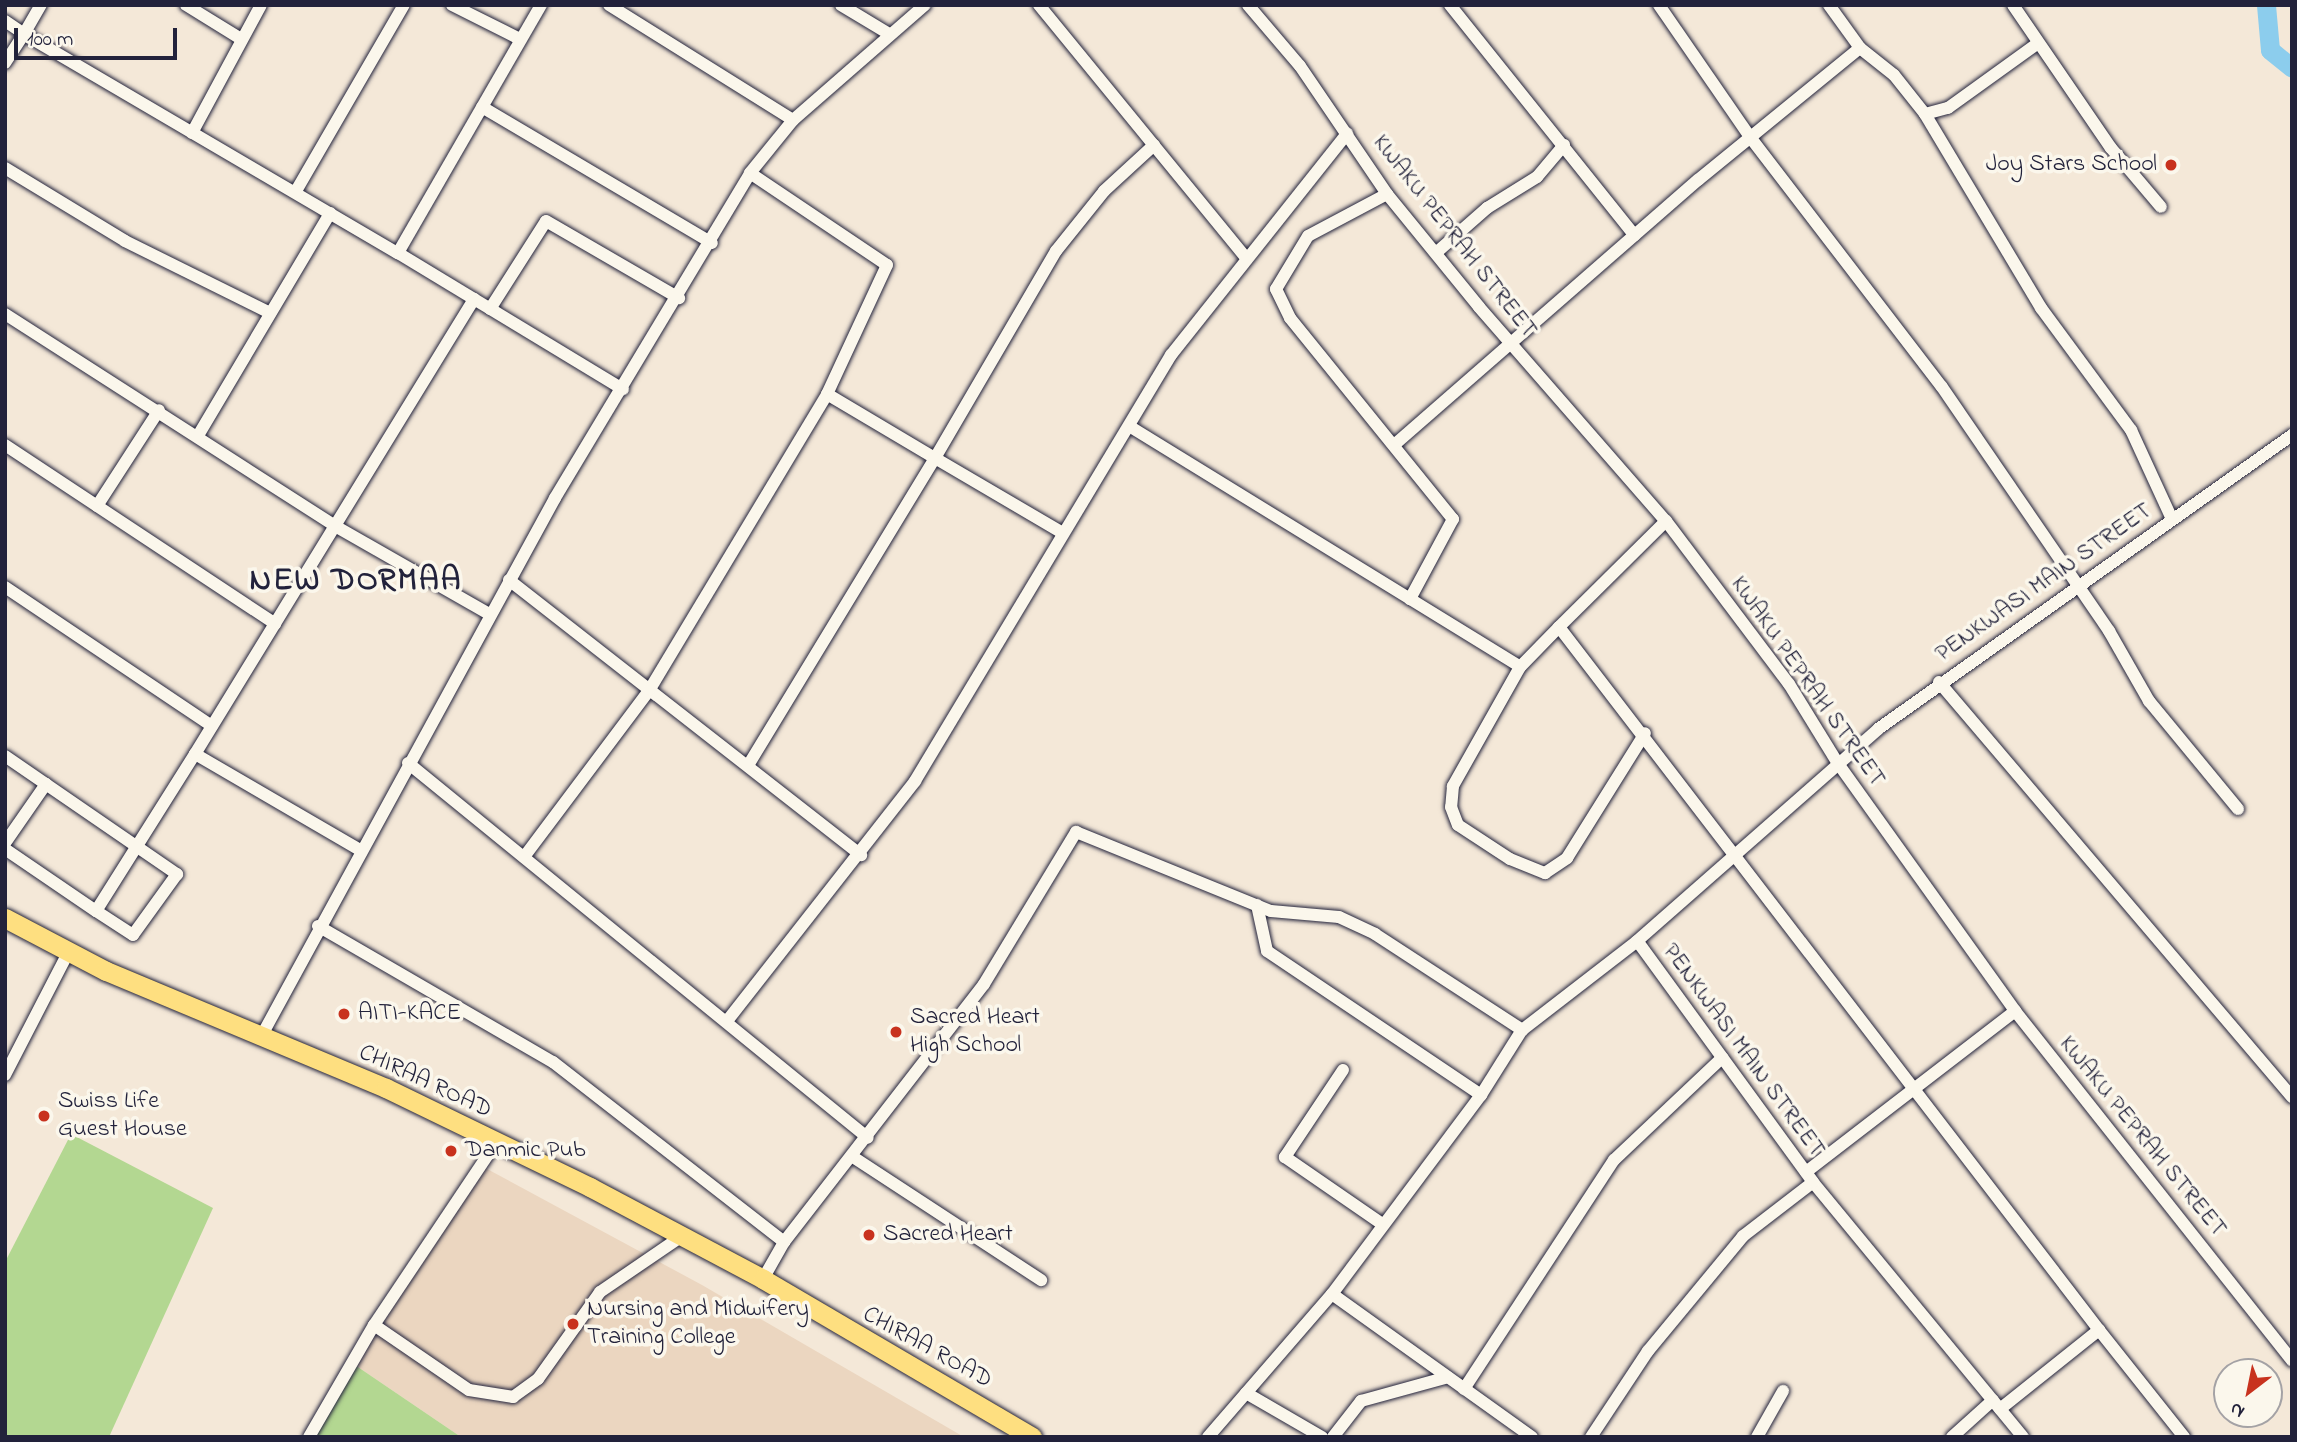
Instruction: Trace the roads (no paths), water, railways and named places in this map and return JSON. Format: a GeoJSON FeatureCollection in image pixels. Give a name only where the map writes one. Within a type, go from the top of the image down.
{"type":"FeatureCollection","features":[{"type":"Feature","properties":{"kind":"highway","name":"CHIRAA ROAD"},"geometry":{"type":"LineString","coordinates":[[5,918],[68,953],[184,1007],[262,1035],[496,1143],[682,1236],[763,1279],[1008,1430],[1032,1437]]}},
{"type":"Feature","properties":{"kind":"street"},"geometry":{"type":"LineString","coordinates":[[5,63],[41,5]]}},
{"type":"Feature","properties":{"kind":"street"},"geometry":{"type":"LineString","coordinates":[[186,5],[241,39]]}},
{"type":"Feature","properties":{"kind":"street"},"geometry":{"type":"LineString","coordinates":[[192,133],[261,5]]}},
{"type":"Feature","properties":{"kind":"street"},"geometry":{"type":"LineString","coordinates":[[296,191],[404,5]]}},
{"type":"Feature","properties":{"kind":"street"},"geometry":{"type":"LineString","coordinates":[[452,5],[520,39]]}},
{"type":"Feature","properties":{"kind":"street"},"geometry":{"type":"LineString","coordinates":[[398,253],[541,5]]}},
{"type":"Feature","properties":{"kind":"street"},"geometry":{"type":"LineString","coordinates":[[609,5],[793,120]]}},
{"type":"Feature","properties":{"kind":"street"},"geometry":{"type":"LineString","coordinates":[[841,5],[889,34]]}},
{"type":"Feature","properties":{"kind":"street"},"geometry":{"type":"LineString","coordinates":[[262,1035],[318,926],[489,614],[680,298],[750,173],[793,120],[925,5]]}},
{"type":"Feature","properties":{"kind":"street"},"geometry":{"type":"LineString","coordinates":[[1039,5],[1247,259]]}},
{"type":"Feature","properties":{"kind":"street","name":"KWAKU PEPRAH STREET"},"geometry":{"type":"LineString","coordinates":[[1248,5],[1347,134],[1387,194],[1512,346],[1666,521],[1789,684],[1837,762],[2015,1012],[2292,1361]]}},
{"type":"Feature","properties":{"kind":"street"},"geometry":{"type":"LineString","coordinates":[[1450,5],[1634,235]]}},
{"type":"Feature","properties":{"kind":"street"},"geometry":{"type":"LineString","coordinates":[[1659,5],[1750,137],[1942,387],[2078,589],[2149,701],[2238,808]]}},
{"type":"Feature","properties":{"kind":"street"},"geometry":{"type":"LineString","coordinates":[[1829,5],[1860,48],[1894,75],[1925,114],[2041,308],[2131,430],[2172,519]]}},
{"type":"Feature","properties":{"kind":"street"},"geometry":{"type":"LineString","coordinates":[[2013,5],[2111,148],[2161,207]]}},
{"type":"Feature","properties":{"kind":"street"},"geometry":{"type":"LineString","coordinates":[[5,21],[192,133],[296,191],[623,389]]}},
{"type":"Feature","properties":{"kind":"street"},"geometry":{"type":"LineString","coordinates":[[1925,114],[1948,108],[2038,43]]}},
{"type":"Feature","properties":{"kind":"street"},"geometry":{"type":"LineString","coordinates":[[1394,445],[1512,346],[1634,235],[1860,48]]}},
{"type":"Feature","properties":{"kind":"street"},"geometry":{"type":"LineString","coordinates":[[482,107],[712,243]]}},
{"type":"Feature","properties":{"kind":"street"},"geometry":{"type":"LineString","coordinates":[[727,1021],[861,855],[915,781],[1061,532],[1171,355],[1347,134]]}},
{"type":"Feature","properties":{"kind":"street"},"geometry":{"type":"LineString","coordinates":[[748,765],[935,458],[1056,251],[1104,191],[1154,145]]}},
{"type":"Feature","properties":{"kind":"street"},"geometry":{"type":"LineString","coordinates":[[1437,252],[1487,208],[1537,177],[1564,145]]}},
{"type":"Feature","properties":{"kind":"street"},"geometry":{"type":"LineString","coordinates":[[5,168],[125,241],[270,313]]}},
{"type":"Feature","properties":{"kind":"street"},"geometry":{"type":"LineString","coordinates":[[524,857],[650,689],[827,394],[887,265],[750,173]]}},
{"type":"Feature","properties":{"kind":"street"},"geometry":{"type":"LineString","coordinates":[[1387,194],[1308,236],[1276,289],[1290,318],[1452,519],[1410,599]]}},
{"type":"Feature","properties":{"kind":"street"},"geometry":{"type":"LineString","coordinates":[[199,434],[330,213]]}},
{"type":"Feature","properties":{"kind":"street"},"geometry":{"type":"LineString","coordinates":[[490,309],[546,221],[680,298]]}},
{"type":"Feature","properties":{"kind":"street"},"geometry":{"type":"LineString","coordinates":[[96,911],[139,846],[474,299]]}},
{"type":"Feature","properties":{"kind":"street"},"geometry":{"type":"LineString","coordinates":[[5,314],[199,434],[335,526],[489,614]]}},
{"type":"Feature","properties":{"kind":"street"},"geometry":{"type":"LineString","coordinates":[[827,394],[1061,532]]}},
{"type":"Feature","properties":{"kind":"street"},"geometry":{"type":"LineString","coordinates":[[97,506],[159,410]]}},
{"type":"Feature","properties":{"kind":"street"},"geometry":{"type":"LineString","coordinates":[[1129,426],[1520,667]]}},
{"type":"Feature","properties":{"kind":"street","name":"PENKWASI MAIN STREET"},"geometry":{"type":"LineString","coordinates":[[2023,1437],[1809,1177],[1637,941],[1837,762],[1939,682],[2078,589],[2292,435]]}},
{"type":"Feature","properties":{"kind":"street"},"geometry":{"type":"LineString","coordinates":[[5,446],[275,624]]}},
{"type":"Feature","properties":{"kind":"street"},"geometry":{"type":"LineString","coordinates":[[1645,733],[1567,858],[1545,873],[1510,859],[1458,825],[1451,807],[1453,786],[1520,667],[1666,521]]}},
{"type":"Feature","properties":{"kind":"street"},"geometry":{"type":"LineString","coordinates":[[509,580],[861,855]]}},
{"type":"Feature","properties":{"kind":"street"},"geometry":{"type":"LineString","coordinates":[[5,587],[212,726]]}},
{"type":"Feature","properties":{"kind":"street"},"geometry":{"type":"LineString","coordinates":[[1559,627],[1645,733],[1735,855],[2184,1437]]}},
{"type":"Feature","properties":{"kind":"street"},"geometry":{"type":"LineString","coordinates":[[1939,682],[2292,1097]]}},
{"type":"Feature","properties":{"kind":"street"},"geometry":{"type":"LineString","coordinates":[[195,754],[360,850]]}},
{"type":"Feature","properties":{"kind":"street"},"geometry":{"type":"LineString","coordinates":[[5,756],[46,783],[139,846],[176,877],[133,935],[5,846],[46,783]]}},
{"type":"Feature","properties":{"kind":"street"},"geometry":{"type":"LineString","coordinates":[[408,763],[868,1138]]}},
{"type":"Feature","properties":{"kind":"street"},"geometry":{"type":"LineString","coordinates":[[763,1279],[784,1242],[868,1138],[984,984],[1076,832],[1257,905],[1309,910],[1351,923],[1521,1030]]}},
{"type":"Feature","properties":{"kind":"street"},"geometry":{"type":"LineString","coordinates":[[1257,905],[1267,951],[1481,1095]]}},
{"type":"Feature","properties":{"kind":"street"},"geometry":{"type":"LineString","coordinates":[[318,926],[553,1062],[784,1242]]}},
{"type":"Feature","properties":{"kind":"street"},"geometry":{"type":"LineString","coordinates":[[1208,1437],[1332,1294],[1481,1095],[1521,1030],[1637,941]]}},
{"type":"Feature","properties":{"kind":"street"},"geometry":{"type":"LineString","coordinates":[[5,1075],[68,953]]}},
{"type":"Feature","properties":{"kind":"street"},"geometry":{"type":"LineString","coordinates":[[1591,1437],[1648,1351],[1743,1236],[1915,1088],[2015,1012]]}},
{"type":"Feature","properties":{"kind":"street"},"geometry":{"type":"LineString","coordinates":[[1464,1389],[1614,1160],[1722,1058]]}},
{"type":"Feature","properties":{"kind":"street"},"geometry":{"type":"LineString","coordinates":[[1343,1070],[1285,1157],[1382,1224]]}},
{"type":"Feature","properties":{"kind":"street"},"geometry":{"type":"LineString","coordinates":[[309,1437],[374,1325],[496,1143]]}},
{"type":"Feature","properties":{"kind":"street"},"geometry":{"type":"LineString","coordinates":[[853,1157],[1041,1280]]}},
{"type":"Feature","properties":{"kind":"street"},"geometry":{"type":"LineString","coordinates":[[374,1325],[469,1390],[513,1397],[538,1379],[600,1292],[682,1236]]}},
{"type":"Feature","properties":{"kind":"street"},"geometry":{"type":"LineString","coordinates":[[1332,1294],[1532,1437]]}},
{"type":"Feature","properties":{"kind":"street"},"geometry":{"type":"LineString","coordinates":[[1952,1437],[2099,1330]]}},
{"type":"Feature","properties":{"kind":"street"},"geometry":{"type":"LineString","coordinates":[[1334,1437],[1361,1401],[1448,1377]]}},
{"type":"Feature","properties":{"kind":"street"},"geometry":{"type":"LineString","coordinates":[[1757,1437],[1783,1391]]}},
{"type":"Feature","properties":{"kind":"street"},"geometry":{"type":"LineString","coordinates":[[1245,1393],[1322,1437]]}},
{"type":"Feature","properties":{"kind":"waterway"},"geometry":{"type":"LineString","coordinates":[[2266,5],[2270,50],[2292,68]]}},
{"type":"Feature","properties":{"kind":"place","name":"Joy Stars School"},"geometry":{"type":"Point","coordinates":[2171,165]}},
{"type":"Feature","properties":{"kind":"place","name":"AITI-KACE"},"geometry":{"type":"Point","coordinates":[344,1014]}},
{"type":"Feature","properties":{"kind":"place","name":"Sacred Heart High School"},"geometry":{"type":"Point","coordinates":[896,1032]}},
{"type":"Feature","properties":{"kind":"place","name":"Swiss Life Guest House"},"geometry":{"type":"Point","coordinates":[44,1116]}},
{"type":"Feature","properties":{"kind":"place","name":"Danmic Pub"},"geometry":{"type":"Point","coordinates":[451,1151]}},
{"type":"Feature","properties":{"kind":"place","name":"Sacred Heart"},"geometry":{"type":"Point","coordinates":[869,1235]}},
{"type":"Feature","properties":{"kind":"place","name":"Nursing and Midwifery Training College"},"geometry":{"type":"Point","coordinates":[573,1324]}},
{"type":"Feature","properties":{"kind":"district","name":"NEW DORMAA"},"geometry":{"type":"Point","coordinates":[356,582]}}]}
